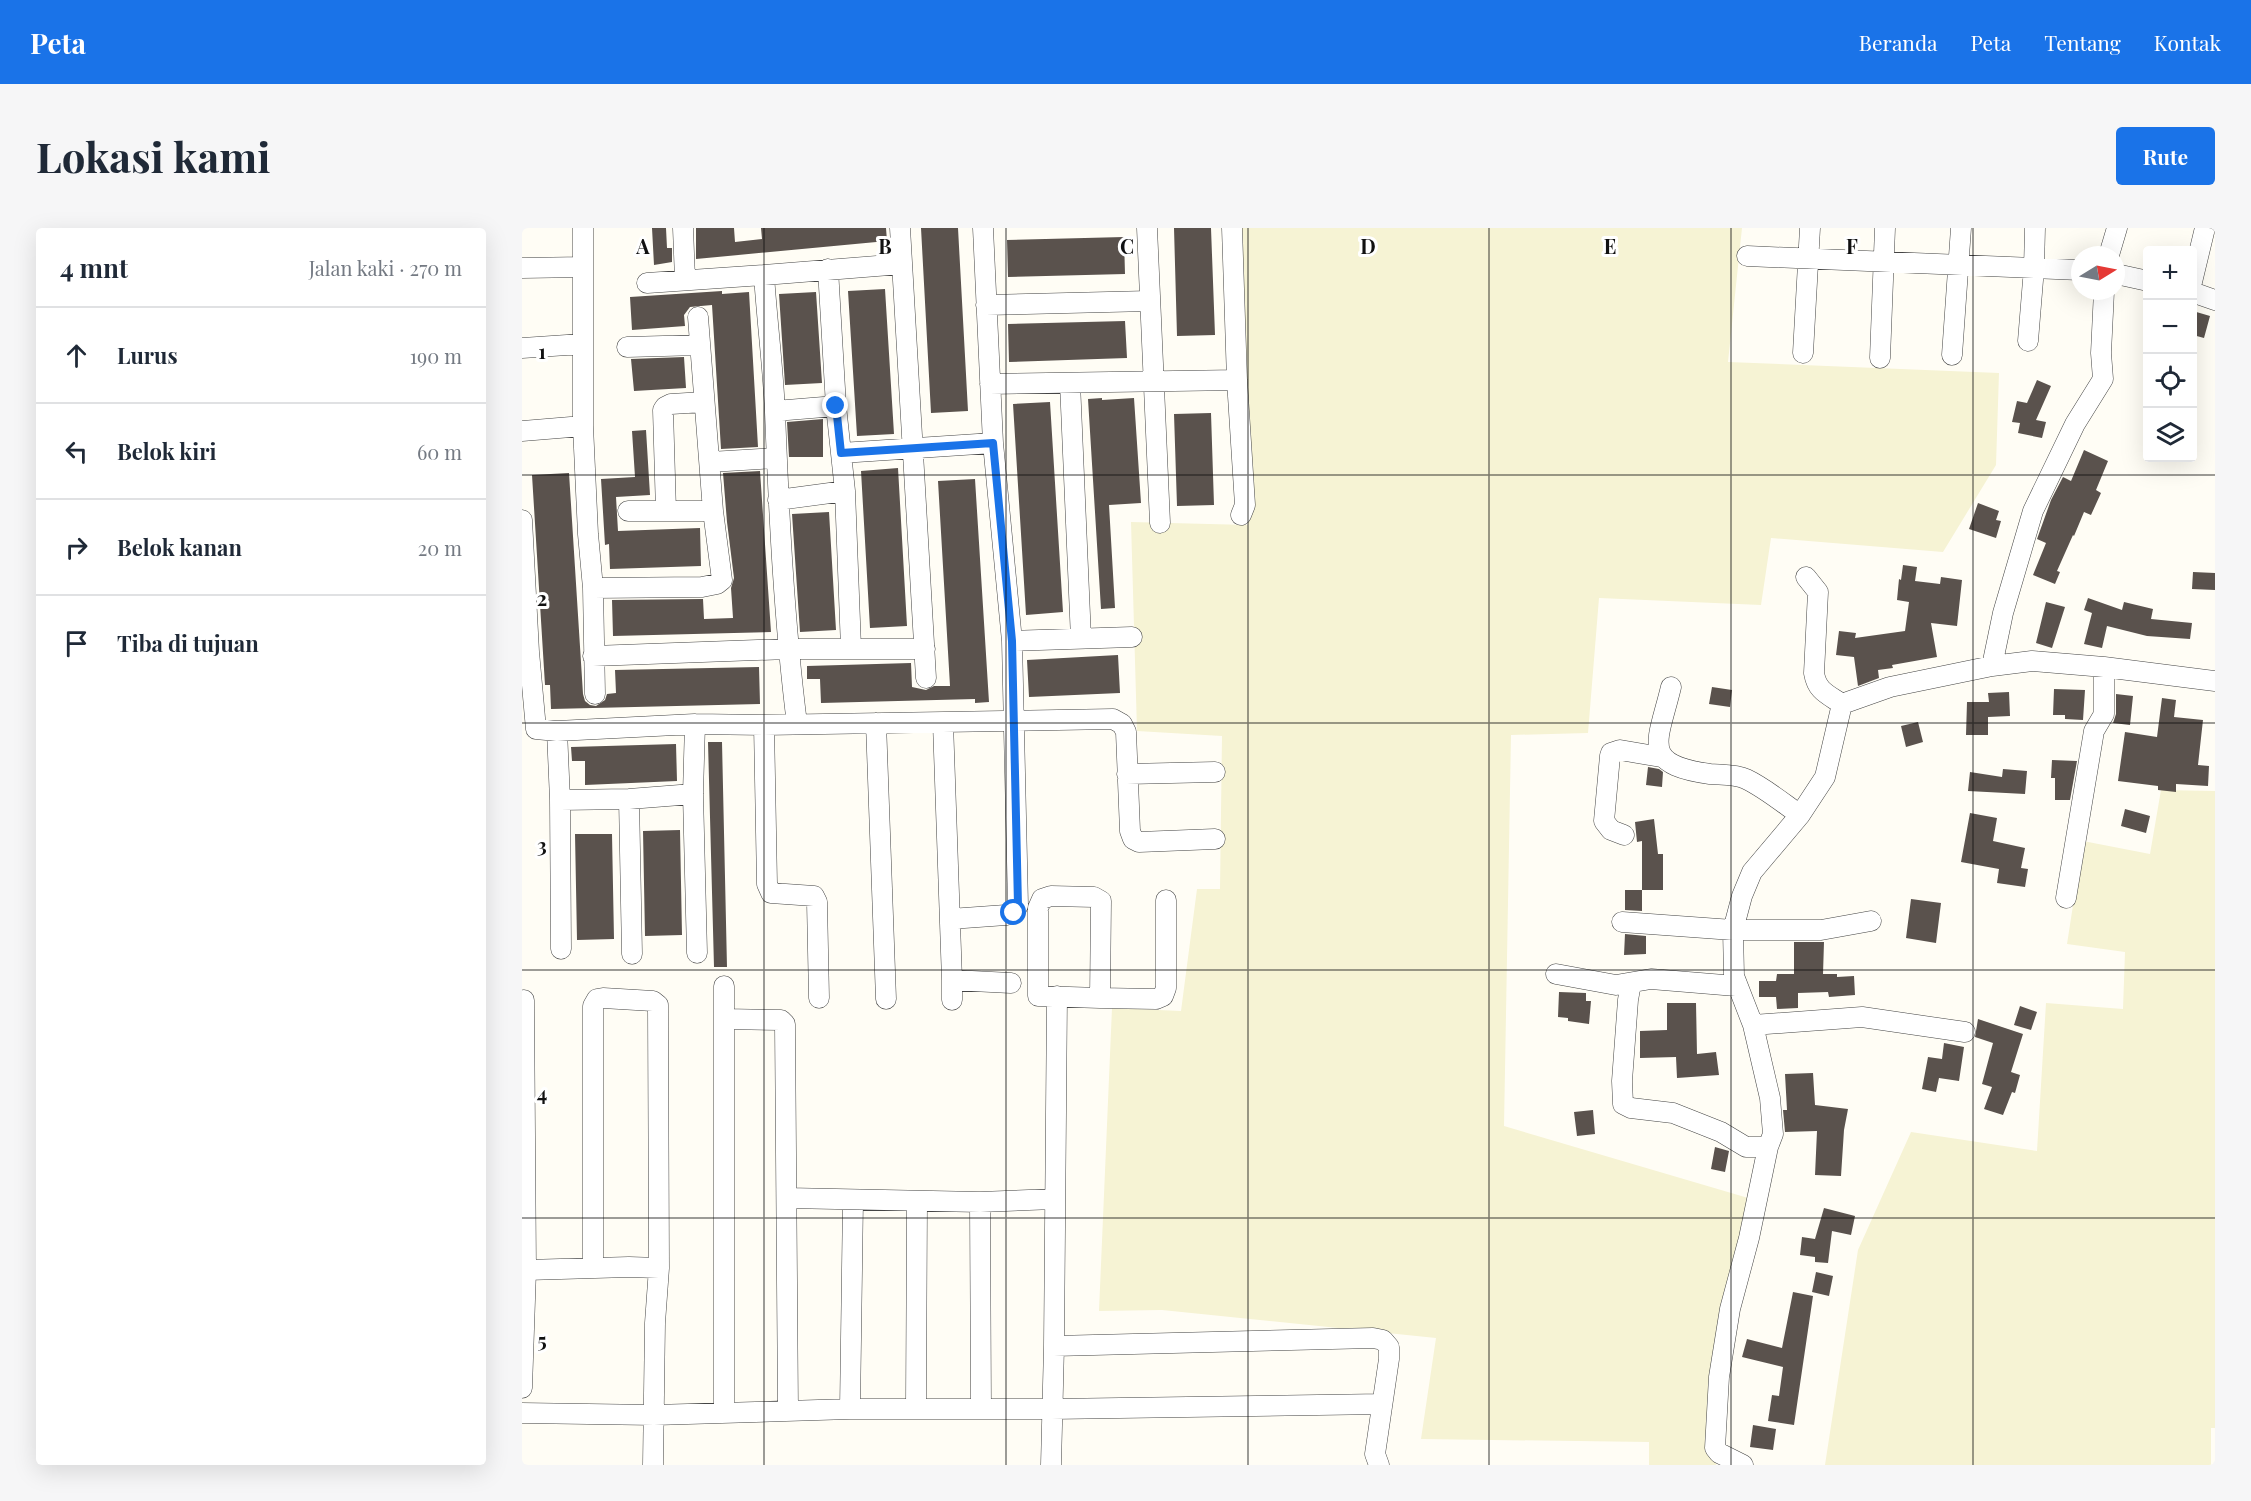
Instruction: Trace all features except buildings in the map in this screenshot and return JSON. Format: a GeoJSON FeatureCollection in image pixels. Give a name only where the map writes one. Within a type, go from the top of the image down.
{"type":"FeatureCollection","features":[{"type":"Feature","properties":{"kind":"street"},"geometry":{"type":"LineString","coordinates":[[583,228],[583,426],[586,504],[593,588],[592,656],[595,694]]}},
{"type":"Feature","properties":{"kind":"street"},"geometry":{"type":"LineString","coordinates":[[683,228],[686,279]]}},
{"type":"Feature","properties":{"kind":"street"},"geometry":{"type":"LineString","coordinates":[[900,228],[926,678]]}},
{"type":"Feature","properties":{"kind":"street"},"geometry":{"type":"LineString","coordinates":[[950,919],[1006,915],[1014,913],[1018,905],[1012,641],[993,443],[983,228]]}},
{"type":"Feature","properties":{"kind":"street"},"geometry":{"type":"LineString","coordinates":[[1148,228],[1149,301],[1160,523]]}},
{"type":"Feature","properties":{"kind":"street"},"geometry":{"type":"LineString","coordinates":[[1232,228],[1237,380],[1245,505],[1241,514]]}},
{"type":"Feature","properties":{"kind":"street"},"geometry":{"type":"LineString","coordinates":[[1803,353],[1810,228]]}},
{"type":"Feature","properties":{"kind":"street"},"geometry":{"type":"LineString","coordinates":[[1880,358],[1885,228]]}},
{"type":"Feature","properties":{"kind":"street"},"geometry":{"type":"LineString","coordinates":[[1952,355],[1961,228]]}},
{"type":"Feature","properties":{"kind":"street"},"geometry":{"type":"LineString","coordinates":[[2028,341],[2035,228]]}},
{"type":"Feature","properties":{"kind":"street"},"geometry":{"type":"LineString","coordinates":[[2103,228],[2104,246]]}},
{"type":"Feature","properties":{"kind":"street"},"geometry":{"type":"LineString","coordinates":[[2112,246],[2117,228]]}},
{"type":"Feature","properties":{"kind":"street"},"geometry":{"type":"LineString","coordinates":[[2197,264],[2205,228]]}},
{"type":"Feature","properties":{"kind":"street"},"geometry":{"type":"LineString","coordinates":[[1747,256],[2071,270]]}},
{"type":"Feature","properties":{"kind":"street"},"geometry":{"type":"LineString","coordinates":[[646,283],[902,264]]}},
{"type":"Feature","properties":{"kind":"street"},"geometry":{"type":"LineString","coordinates":[[522,268],[583,267]]}},
{"type":"Feature","properties":{"kind":"street"},"geometry":{"type":"LineString","coordinates":[[828,268],[836,406],[844,490],[851,648]]}},
{"type":"Feature","properties":{"kind":"street"},"geometry":{"type":"LineString","coordinates":[[764,275],[775,411],[775,458],[788,649],[796,724]]}},
{"type":"Feature","properties":{"kind":"street"},"geometry":{"type":"LineString","coordinates":[[2125,276],[2143,280]]}},
{"type":"Feature","properties":{"kind":"street"},"geometry":{"type":"LineString","coordinates":[[2197,293],[2215,300]]}},
{"type":"Feature","properties":{"kind":"street"},"geometry":{"type":"LineString","coordinates":[[1992,666],[2003,613],[2033,511],[2075,424],[2103,379],[2101,353],[2104,300]]}},
{"type":"Feature","properties":{"kind":"street"},"geometry":{"type":"LineString","coordinates":[[986,305],[1149,301]]}},
{"type":"Feature","properties":{"kind":"street"},"geometry":{"type":"LineString","coordinates":[[593,588],[702,587],[717,584],[722,580],[723,572],[713,511],[698,317]]}},
{"type":"Feature","properties":{"kind":"street"},"geometry":{"type":"LineString","coordinates":[[522,348],[582,344]]}},
{"type":"Feature","properties":{"kind":"street"},"geometry":{"type":"LineString","coordinates":[[627,347],[700,345]]}},
{"type":"Feature","properties":{"kind":"street"},"geometry":{"type":"LineString","coordinates":[[990,384],[1237,380]]}},
{"type":"Feature","properties":{"kind":"street"},"geometry":{"type":"LineString","coordinates":[[1070,383],[1081,639]]}},
{"type":"Feature","properties":{"kind":"street"},"geometry":{"type":"LineString","coordinates":[[666,511],[663,410],[665,406],[671,404],[704,402]]}},
{"type":"Feature","properties":{"kind":"street"},"geometry":{"type":"LineString","coordinates":[[775,411],[836,406]]}},
{"type":"Feature","properties":{"kind":"street"},"geometry":{"type":"LineString","coordinates":[[522,431],[583,426]]}},
{"type":"Feature","properties":{"kind":"street"},"geometry":{"type":"LineString","coordinates":[[841,453],[993,443]]}},
{"type":"Feature","properties":{"kind":"street"},"geometry":{"type":"LineString","coordinates":[[710,462],[775,458]]}},
{"type":"Feature","properties":{"kind":"street"},"geometry":{"type":"LineString","coordinates":[[778,500],[844,490]]}},
{"type":"Feature","properties":{"kind":"street"},"geometry":{"type":"LineString","coordinates":[[628,511],[713,511]]}},
{"type":"Feature","properties":{"kind":"street"},"geometry":{"type":"LineString","coordinates":[[522,520],[529,729],[557,731],[695,724],[943,723],[1113,719],[1122,724],[1126,732],[1126,774],[1130,831],[1133,839],[1139,843],[1215,839]]}},
{"type":"Feature","properties":{"kind":"street"},"geometry":{"type":"LineString","coordinates":[[1806,577],[1818,592],[1814,673],[1816,683],[1842,704]]}},
{"type":"Feature","properties":{"kind":"street"},"geometry":{"type":"LineString","coordinates":[[1012,641],[1132,637]]}},
{"type":"Feature","properties":{"kind":"street"},"geometry":{"type":"LineString","coordinates":[[592,656],[788,649],[925,649]]}},
{"type":"Feature","properties":{"kind":"street"},"geometry":{"type":"LineString","coordinates":[[1842,704],[1890,687],[1992,666],[2032,661],[2104,667],[2215,681]]}},
{"type":"Feature","properties":{"kind":"street"},"geometry":{"type":"LineString","coordinates":[[2066,898],[2094,731],[2104,714],[2104,667]]}},
{"type":"Feature","properties":{"kind":"street"},"geometry":{"type":"LineString","coordinates":[[1661,758],[1657,746],[1671,687]]}},
{"type":"Feature","properties":{"kind":"street"},"geometry":{"type":"LineString","coordinates":[[1743,1465],[1719,1453],[1715,1448],[1719,1377],[1730,1309],[1773,1134],[1770,1098],[1753,1025],[1736,986],[1732,930],[1752,872],[1800,815],[1825,777],[1842,704]]}},
{"type":"Feature","properties":{"kind":"street"},"geometry":{"type":"LineString","coordinates":[[876,723],[886,999]]}},
{"type":"Feature","properties":{"kind":"street"},"geometry":{"type":"LineString","coordinates":[[943,723],[952,990],[1011,982]]}},
{"type":"Feature","properties":{"kind":"street"},"geometry":{"type":"LineString","coordinates":[[695,724],[693,794],[697,953]]}},
{"type":"Feature","properties":{"kind":"street"},"geometry":{"type":"LineString","coordinates":[[764,725],[767,884],[771,893],[807,894],[814,896],[817,902],[819,998]]}},
{"type":"Feature","properties":{"kind":"street"},"geometry":{"type":"LineString","coordinates":[[557,731],[561,949]]}},
{"type":"Feature","properties":{"kind":"street"},"geometry":{"type":"LineString","coordinates":[[1624,835],[1611,830],[1604,821],[1610,756],[1611,753],[1620,750],[1661,758],[1673,765],[1699,772],[1745,778],[1800,815]]}},
{"type":"Feature","properties":{"kind":"street"},"geometry":{"type":"LineString","coordinates":[[1126,774],[1215,772]]}},
{"type":"Feature","properties":{"kind":"street"},"geometry":{"type":"LineString","coordinates":[[560,800],[629,799],[693,794]]}},
{"type":"Feature","properties":{"kind":"street"},"geometry":{"type":"LineString","coordinates":[[629,799],[632,954]]}},
{"type":"Feature","properties":{"kind":"street"},"geometry":{"type":"LineString","coordinates":[[1100,998],[1101,901],[1094,897],[1051,896],[1042,899],[1038,908],[1038,996],[1057,996],[1100,998],[1156,999],[1163,996],[1166,987],[1166,900]]}},
{"type":"Feature","properties":{"kind":"street"},"geometry":{"type":"LineString","coordinates":[[1622,922],[1732,930],[1821,930],[1871,921]]}},
{"type":"Feature","properties":{"kind":"street"},"geometry":{"type":"LineString","coordinates":[[1556,974],[1616,985],[1651,980],[1736,986]]}},
{"type":"Feature","properties":{"kind":"street"},"geometry":{"type":"LineString","coordinates":[[1631,983],[1623,1070],[1623,1104],[1631,1108],[1673,1113],[1721,1132],[1746,1147],[1768,1147]]}},
{"type":"Feature","properties":{"kind":"street"},"geometry":{"type":"LineString","coordinates":[[724,986],[724,1413]]}},
{"type":"Feature","properties":{"kind":"street"},"geometry":{"type":"LineString","coordinates":[[1051,1465],[1057,996]]}},
{"type":"Feature","properties":{"kind":"street"},"geometry":{"type":"LineString","coordinates":[[593,1268],[593,1006],[597,999],[603,998],[652,1001],[658,1005],[659,1268],[655,1323],[653,1465]]}},
{"type":"Feature","properties":{"kind":"street"},"geometry":{"type":"LineString","coordinates":[[522,1388],[524,1000]]}},
{"type":"Feature","properties":{"kind":"street"},"geometry":{"type":"LineString","coordinates":[[1753,1025],[1862,1017],[1965,1032]]}},
{"type":"Feature","properties":{"kind":"street"},"geometry":{"type":"LineString","coordinates":[[725,1019],[781,1020],[785,1024],[788,1410]]}},
{"type":"Feature","properties":{"kind":"street"},"geometry":{"type":"LineString","coordinates":[[788,1198],[980,1202],[1054,1199]]}},
{"type":"Feature","properties":{"kind":"street"},"geometry":{"type":"LineString","coordinates":[[850,1409],[853,1200]]}},
{"type":"Feature","properties":{"kind":"street"},"geometry":{"type":"LineString","coordinates":[[916,1201],[916,1408]]}},
{"type":"Feature","properties":{"kind":"street"},"geometry":{"type":"LineString","coordinates":[[980,1202],[981,1409]]}},
{"type":"Feature","properties":{"kind":"street"},"geometry":{"type":"LineString","coordinates":[[524,1281],[593,1268],[659,1268]]}},
{"type":"Feature","properties":{"kind":"street"},"geometry":{"type":"LineString","coordinates":[[1054,1346],[1373,1338],[1383,1340],[1389,1347],[1389,1359],[1375,1454],[1377,1464]]}},
{"type":"Feature","properties":{"kind":"street"},"geometry":{"type":"LineString","coordinates":[[522,1413],[654,1415],[916,1408],[1052,1409],[1382,1404]]}},
{"type":"Feature","properties":{"kind":"shaded area"},"geometry":{"type":"Polygon","coordinates":[[[1242,228],[1742,228],[1728,362],[1999,373],[1996,465],[1943,552],[1771,538],[1761,605],[1599,598],[1588,733],[1511,735],[1504,1126],[1755,1200],[1716,1465],[1649,1465],[1649,1442],[1421,1439],[1436,1338],[1162,1310],[1099,1311],[1112,1008],[1181,1011],[1197,889],[1220,889],[1222,736],[1137,731],[1131,522],[1248,525],[1242,228]]]}},
{"type":"Feature","properties":{"kind":"shaded area"},"geometry":{"type":"Polygon","coordinates":[[[2161,790],[2215,791],[2215,1428],[2211,1428],[2211,1465],[1825,1465],[1858,1250],[1911,1132],[2037,1151],[2046,1003],[2123,1009],[2125,952],[2067,944],[2083,841],[2150,854],[2161,790]]]}},
{"type":"Feature","properties":{"kind":"route"},"geometry":{"type":"LineString","coordinates":[[836,406],[841,453],[993,443],[1012,641],[1018,905],[1014,913]]}}]}
